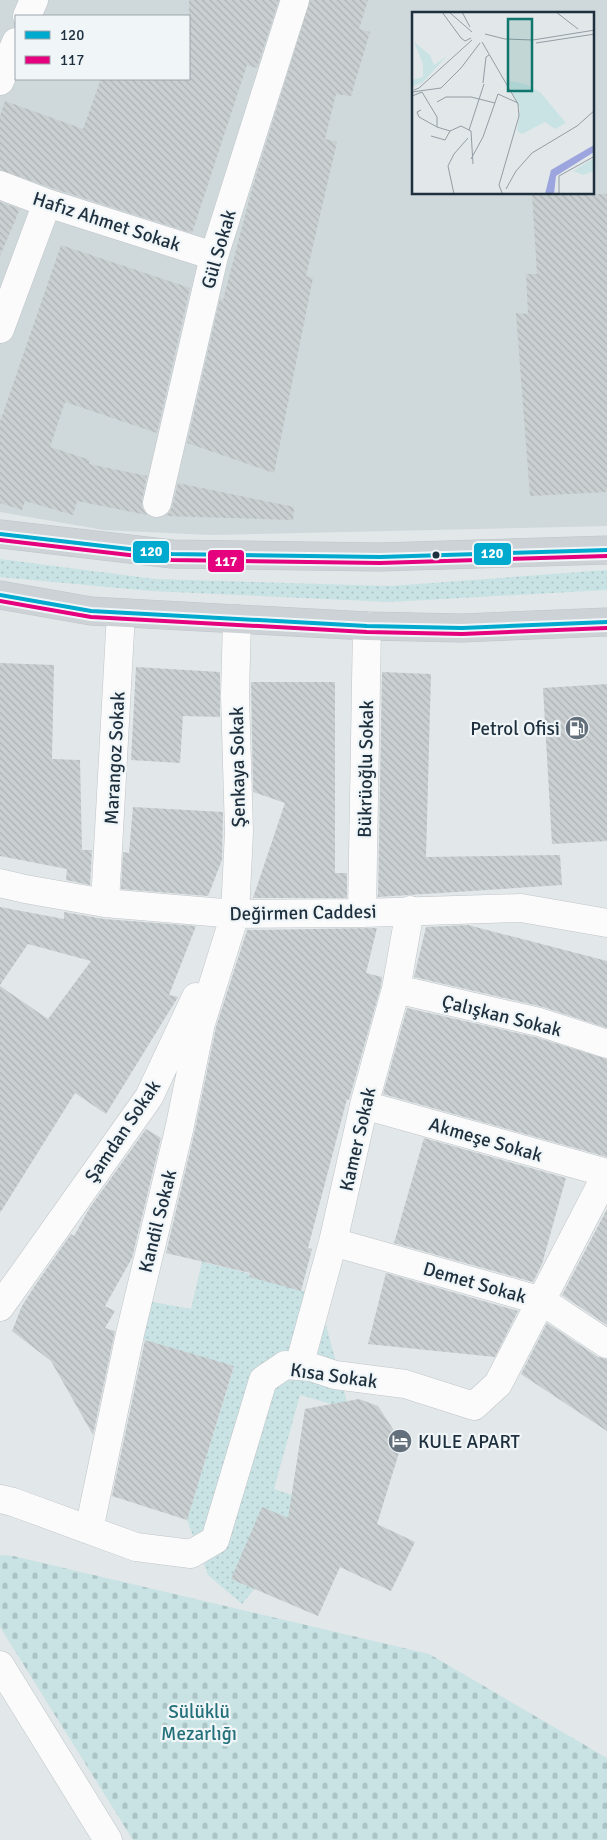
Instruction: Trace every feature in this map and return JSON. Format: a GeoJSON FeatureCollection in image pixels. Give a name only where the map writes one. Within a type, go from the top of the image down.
{"type":"FeatureCollection","features":[{"type":"Feature","properties":{"kind":"main road"},"geometry":{"type":"LineString","coordinates":[[0,534],[172,554],[380,557],[607,550]]}},
{"type":"Feature","properties":{"kind":"main road"},"geometry":{"type":"LineString","coordinates":[[0,596],[91,611],[367,626],[462,628],[607,622]]}},
{"type":"Feature","properties":{"kind":"street"},"geometry":{"type":"LineString","coordinates":[[27,15],[34,0]]}},
{"type":"Feature","properties":{"kind":"street","name":"Gül Sokak"},"geometry":{"type":"LineString","coordinates":[[157,503],[214,256],[295,0]]}},
{"type":"Feature","properties":{"kind":"street"},"geometry":{"type":"LineString","coordinates":[[0,81],[15,44]]}},
{"type":"Feature","properties":{"kind":"street","name":"Hafız Ahmet Sokak"},"geometry":{"type":"LineString","coordinates":[[0,185],[47,203],[214,256]]}},
{"type":"Feature","properties":{"kind":"street"},"geometry":{"type":"LineString","coordinates":[[0,329],[47,203]]}},
{"type":"Feature","properties":{"kind":"street","name":"Marangoz Sokak"},"geometry":{"type":"LineString","coordinates":[[105,903],[121,613]]}},
{"type":"Feature","properties":{"kind":"street","name":"Şenkaya Sokak"},"geometry":{"type":"LineString","coordinates":[[235,914],[239,832],[236,695],[237,619]]}},
{"type":"Feature","properties":{"kind":"street","name":"Bükrüoğlu Sokak"},"geometry":{"type":"LineString","coordinates":[[362,913],[367,626]]}},
{"type":"Feature","properties":{"kind":"street","name":"Değirmen Caddesi"},"geometry":{"type":"LineString","coordinates":[[0,883],[105,903],[235,914],[362,913],[521,908],[607,924]]}},
{"type":"Feature","properties":{"kind":"street","name":"Kamer Sokak"},"geometry":{"type":"LineString","coordinates":[[299,1366],[333,1242],[364,1105],[396,989],[410,910]]}},
{"type":"Feature","properties":{"kind":"street","name":"Şamdan Sokak"},"geometry":{"type":"LineString","coordinates":[[0,1307],[149,1097],[235,914]]}},
{"type":"Feature","properties":{"kind":"street","name":"Kandil Sokak"},"geometry":{"type":"LineString","coordinates":[[89,1530],[130,1334],[179,1130],[201,1023],[235,914]]}},
{"type":"Feature","properties":{"kind":"street","name":"Çalışkan Sokak"},"geometry":{"type":"LineString","coordinates":[[396,989],[539,1022],[607,1044]]}},
{"type":"Feature","properties":{"kind":"street","name":"Akmeşe Sokak"},"geometry":{"type":"LineString","coordinates":[[364,1105],[607,1173]]}},
{"type":"Feature","properties":{"kind":"street","name":"Kısa Sokak"},"geometry":{"type":"LineString","coordinates":[[0,1499],[136,1547],[191,1554],[215,1540],[263,1380],[285,1365],[311,1368],[335,1375],[404,1384],[474,1406],[498,1384],[600,1186],[607,1177]]}},
{"type":"Feature","properties":{"kind":"street","name":"Demet Sokak"},"geometry":{"type":"LineString","coordinates":[[333,1242],[542,1301],[607,1344]]}},
{"type":"Feature","properties":{"kind":"street"},"geometry":{"type":"LineString","coordinates":[[0,1665],[108,1840]]}},
{"type":"Feature","properties":{"kind":"shaded area"},"geometry":{"type":"Polygon","coordinates":[[[0,0],[607,0],[607,526],[211,535],[104,530],[0,512],[0,0]]]}},
{"type":"Feature","properties":{"kind":"green space"},"geometry":{"type":"Polygon","coordinates":[[[0,559],[155,579],[391,586],[607,570],[607,590],[389,602],[151,591],[0,577],[0,559]]]}},
{"type":"Feature","properties":{"kind":"green space"},"geometry":{"type":"Polygon","coordinates":[[[202,1262],[240,1271],[318,1296],[349,1409],[300,1395],[274,1489],[312,1502],[268,1572],[242,1604],[208,1575],[187,1520],[234,1367],[141,1339],[147,1301],[191,1309],[202,1262]]]}},
{"type":"Feature","properties":{"kind":"green space","name":"Sülüklü Mezarlığı"},"geometry":{"type":"Polygon","coordinates":[[[0,1555],[13,1556],[429,1654],[607,1758],[607,1840],[133,1840],[0,1627],[0,1555]]]}},
{"type":"Feature","properties":{"kind":"building"},"geometry":{"type":"Polygon","coordinates":[[[189,0],[279,0],[257,68],[247,65],[192,233],[0,170],[0,116],[5,101],[83,129],[101,80],[190,80],[189,0]]]}},
{"type":"Feature","properties":{"kind":"building"},"geometry":{"type":"Polygon","coordinates":[[[310,0],[368,0],[359,29],[370,32],[351,96],[336,94],[325,139],[337,142],[306,276],[313,278],[274,473],[187,443],[220,298],[223,300],[252,189],[310,0]]]}},
{"type":"Feature","properties":{"kind":"building"},"geometry":{"type":"Polygon","coordinates":[[[607,194],[607,492],[530,496],[516,313],[528,314],[526,274],[537,274],[532,195],[607,194]]]}},
{"type":"Feature","properties":{"kind":"building"},"geometry":{"type":"Polygon","coordinates":[[[0,202],[20,209],[0,256],[0,202]]]}},
{"type":"Feature","properties":{"kind":"building"},"geometry":{"type":"Polygon","coordinates":[[[61,245],[190,288],[157,433],[65,402],[50,447],[90,460],[89,464],[147,476],[142,508],[147,515],[77,501],[73,515],[25,501],[22,510],[0,503],[0,422],[61,245]]]}},
{"type":"Feature","properties":{"kind":"building"},"geometry":{"type":"Polygon","coordinates":[[[178,483],[294,507],[293,520],[164,516],[169,513],[172,507],[178,483]]]}},
{"type":"Feature","properties":{"kind":"building"},"geometry":{"type":"Polygon","coordinates":[[[0,663],[54,665],[52,759],[80,760],[82,850],[92,850],[90,885],[66,880],[67,869],[0,856],[0,663]]]}},
{"type":"Feature","properties":{"kind":"building"},"geometry":{"type":"Polygon","coordinates":[[[136,667],[220,672],[220,717],[183,716],[180,763],[131,760],[136,667]]]}},
{"type":"Feature","properties":{"kind":"building"},"geometry":{"type":"Polygon","coordinates":[[[382,672],[431,674],[426,857],[560,855],[562,885],[378,897],[382,672]]]}},
{"type":"Feature","properties":{"kind":"building"},"geometry":{"type":"Polygon","coordinates":[[[251,682],[335,682],[335,873],[347,873],[347,898],[253,898],[285,803],[253,792],[251,682]]]}},
{"type":"Feature","properties":{"kind":"building"},"geometry":{"type":"Polygon","coordinates":[[[607,684],[607,841],[552,844],[543,688],[607,684]]]}},
{"type":"Feature","properties":{"kind":"building"},"geometry":{"type":"Polygon","coordinates":[[[133,807],[223,812],[222,860],[208,896],[121,889],[123,852],[129,853],[133,807]]]}},
{"type":"Feature","properties":{"kind":"building"},"geometry":{"type":"Polygon","coordinates":[[[0,907],[64,919],[64,912],[104,919],[196,926],[169,995],[178,997],[106,1114],[75,1093],[0,1213],[0,986],[48,1019],[91,961],[28,944],[0,985],[0,907]]]}},
{"type":"Feature","properties":{"kind":"building"},"geometry":{"type":"Polygon","coordinates":[[[468,925],[607,961],[607,1028],[543,1007],[414,977],[426,927],[468,925]]]}},
{"type":"Feature","properties":{"kind":"building"},"geometry":{"type":"Polygon","coordinates":[[[377,928],[366,973],[382,977],[381,986],[349,1100],[347,1099],[308,1248],[312,1249],[301,1291],[249,1277],[250,1273],[166,1253],[194,1134],[216,1027],[247,930],[377,928]]]}},
{"type":"Feature","properties":{"kind":"building"},"geometry":{"type":"Polygon","coordinates":[[[407,1008],[535,1037],[607,1059],[607,1157],[383,1094],[407,1008]]]}},
{"type":"Feature","properties":{"kind":"building"},"geometry":{"type":"Polygon","coordinates":[[[146,1129],[161,1138],[132,1258],[105,1306],[115,1311],[105,1328],[115,1331],[93,1435],[51,1361],[12,1331],[22,1306],[34,1287],[71,1234],[74,1236],[89,1209],[146,1129]]]}},
{"type":"Feature","properties":{"kind":"building"},"geometry":{"type":"Polygon","coordinates":[[[424,1138],[566,1178],[542,1264],[533,1282],[394,1243],[424,1138]]]}},
{"type":"Feature","properties":{"kind":"building"},"geometry":{"type":"Polygon","coordinates":[[[607,1209],[607,1325],[562,1295],[607,1209]]]}},
{"type":"Feature","properties":{"kind":"building"},"geometry":{"type":"Polygon","coordinates":[[[386,1273],[518,1311],[495,1357],[368,1344],[386,1273]]]}},
{"type":"Feature","properties":{"kind":"building"},"geometry":{"type":"Polygon","coordinates":[[[547,1323],[598,1357],[607,1359],[607,1431],[521,1374],[547,1323]]]}},
{"type":"Feature","properties":{"kind":"building"},"geometry":{"type":"Polygon","coordinates":[[[145,1340],[234,1366],[187,1520],[112,1496],[145,1340]]]}},
{"type":"Feature","properties":{"kind":"building"},"geometry":{"type":"Polygon","coordinates":[[[359,1399],[378,1406],[402,1443],[377,1524],[415,1542],[391,1591],[340,1567],[318,1616],[231,1579],[262,1507],[288,1518],[305,1409],[359,1399]]]}},
{"type":"Feature","properties":{"kind":"transit line","name":"120"},"geometry":{"type":"LineString","coordinates":[[0,534],[172,554],[380,557],[607,550]]}},
{"type":"Feature","properties":{"kind":"transit line","name":"117"},"geometry":{"type":"LineString","coordinates":[[0,540],[172,560],[380,563],[607,556]]}},
{"type":"Feature","properties":{"kind":"transit line","name":"120"},"geometry":{"type":"LineString","coordinates":[[0,595],[91,611],[367,626],[462,628],[607,622]]}},
{"type":"Feature","properties":{"kind":"transit line","name":"117"},"geometry":{"type":"LineString","coordinates":[[0,601],[91,617],[367,632],[462,634],[607,628]]}},
{"type":"Feature","properties":{"kind":"place","name":"Petrol Ofisi"},"geometry":{"type":"Point","coordinates":[577,728]}},
{"type":"Feature","properties":{"kind":"place","name":"KULE APART"},"geometry":{"type":"Point","coordinates":[400,1441]}}]}
